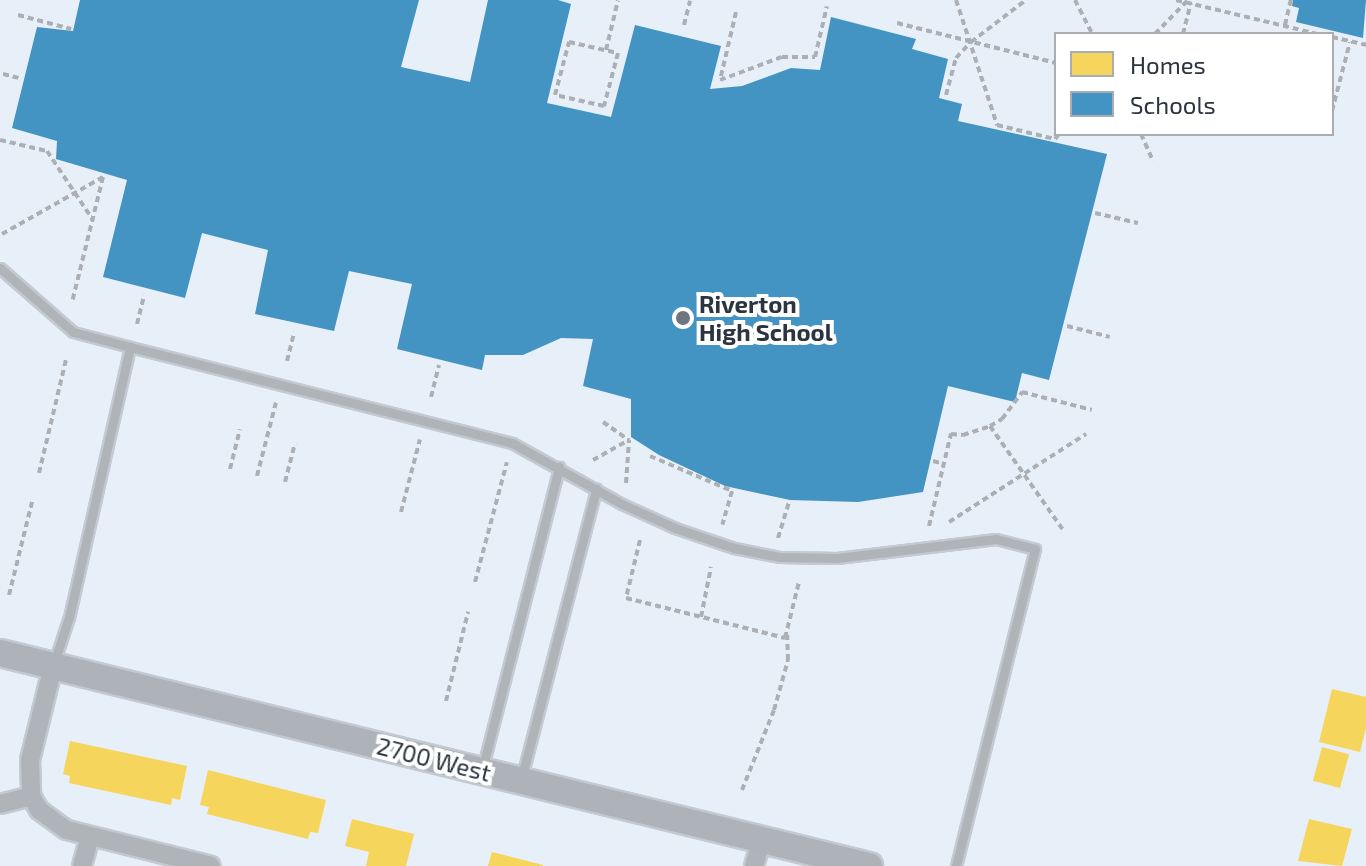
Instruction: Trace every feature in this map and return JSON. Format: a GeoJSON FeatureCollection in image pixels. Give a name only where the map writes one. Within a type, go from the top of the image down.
{"type":"FeatureCollection","features":[{"type":"Feature","properties":{"kind":"main road","name":"2700 West"},"geometry":{"type":"LineString","coordinates":[[0,653],[869,866]]}},
{"type":"Feature","properties":{"kind":"street"},"geometry":{"type":"LineString","coordinates":[[53,666],[30,760],[31,796],[52,822],[90,836],[211,866]]}},
{"type":"Feature","properties":{"kind":"street"},"geometry":{"type":"LineString","coordinates":[[0,804],[31,796]]}},
{"type":"Feature","properties":{"kind":"street"},"geometry":{"type":"LineString","coordinates":[[82,866],[90,836]]}},
{"type":"Feature","properties":{"kind":"street"},"geometry":{"type":"LineString","coordinates":[[754,866],[762,838]]}},
{"type":"Feature","properties":{"kind":"lane"},"geometry":{"type":"LineString","coordinates":[[0,268],[73,332],[440,422],[512,443],[675,528],[734,548],[780,557],[893,554],[931,544],[996,539],[1035,549],[956,866]]}},
{"type":"Feature","properties":{"kind":"lane"},"geometry":{"type":"LineString","coordinates":[[53,666],[69,617],[130,347]]}},
{"type":"Feature","properties":{"kind":"lane"},"geometry":{"type":"LineString","coordinates":[[482,770],[559,467]]}},
{"type":"Feature","properties":{"kind":"lane"},"geometry":{"type":"LineString","coordinates":[[521,780],[596,489]]}},
{"type":"Feature","properties":{"kind":"path"},"geometry":{"type":"LineString","coordinates":[[606,50],[618,0]]}},
{"type":"Feature","properties":{"kind":"path"},"geometry":{"type":"LineString","coordinates":[[956,0],[997,125],[1055,139],[1057,136]]}},
{"type":"Feature","properties":{"kind":"path"},"geometry":{"type":"LineString","coordinates":[[946,95],[956,58],[971,42],[1026,0]]}},
{"type":"Feature","properties":{"kind":"path"},"geometry":{"type":"LineString","coordinates":[[1075,0],[1091,32]]}},
{"type":"Feature","properties":{"kind":"path"},"geometry":{"type":"LineString","coordinates":[[1176,0],[1305,32]]}},
{"type":"Feature","properties":{"kind":"path"},"geometry":{"type":"LineString","coordinates":[[1285,26],[1291,0]]}},
{"type":"Feature","properties":{"kind":"path"},"geometry":{"type":"LineString","coordinates":[[684,25],[690,1]]}},
{"type":"Feature","properties":{"kind":"path"},"geometry":{"type":"LineString","coordinates":[[1157,32],[1188,2]]}},
{"type":"Feature","properties":{"kind":"path"},"geometry":{"type":"LineString","coordinates":[[1183,32],[1188,2]]}},
{"type":"Feature","properties":{"kind":"path"},"geometry":{"type":"LineString","coordinates":[[736,12],[720,80],[782,57],[815,57],[827,6]]}},
{"type":"Feature","properties":{"kind":"path"},"geometry":{"type":"LineString","coordinates":[[18,15],[71,29]]}},
{"type":"Feature","properties":{"kind":"path"},"geometry":{"type":"LineString","coordinates":[[897,23],[1054,63]]}},
{"type":"Feature","properties":{"kind":"path"},"geometry":{"type":"LineString","coordinates":[[1334,38],[1366,45]]}},
{"type":"Feature","properties":{"kind":"path"},"geometry":{"type":"LineString","coordinates":[[569,42],[606,50],[618,53],[604,106],[555,95],[569,42]]}},
{"type":"Feature","properties":{"kind":"path"},"geometry":{"type":"LineString","coordinates":[[1334,103],[1350,42]]}},
{"type":"Feature","properties":{"kind":"path"},"geometry":{"type":"LineString","coordinates":[[3,74],[19,78]]}},
{"type":"Feature","properties":{"kind":"path"},"geometry":{"type":"LineString","coordinates":[[610,81],[618,83]]}},
{"type":"Feature","properties":{"kind":"path"},"geometry":{"type":"LineString","coordinates":[[1142,136],[1153,161]]}},
{"type":"Feature","properties":{"kind":"path"},"geometry":{"type":"LineString","coordinates":[[0,140],[47,151],[93,220]]}},
{"type":"Feature","properties":{"kind":"path"},"geometry":{"type":"LineString","coordinates":[[2,234],[103,177],[72,302]]}},
{"type":"Feature","properties":{"kind":"path"},"geometry":{"type":"LineString","coordinates":[[1095,213],[1138,223]]}},
{"type":"Feature","properties":{"kind":"path"},"geometry":{"type":"LineString","coordinates":[[137,324],[144,295]]}},
{"type":"Feature","properties":{"kind":"path"},"geometry":{"type":"LineString","coordinates":[[1067,326],[1110,337]]}},
{"type":"Feature","properties":{"kind":"path"},"geometry":{"type":"LineString","coordinates":[[287,361],[294,332]]}},
{"type":"Feature","properties":{"kind":"path"},"geometry":{"type":"LineString","coordinates":[[39,473],[66,360]]}},
{"type":"Feature","properties":{"kind":"path"},"geometry":{"type":"LineString","coordinates":[[431,397],[439,365]]}},
{"type":"Feature","properties":{"kind":"path"},"geometry":{"type":"LineString","coordinates":[[929,526],[951,434],[963,435],[1002,419],[1022,392],[1092,410]]}},
{"type":"Feature","properties":{"kind":"path"},"geometry":{"type":"LineString","coordinates":[[257,476],[276,402]]}},
{"type":"Feature","properties":{"kind":"path"},"geometry":{"type":"LineString","coordinates":[[603,422],[629,440]]}},
{"type":"Feature","properties":{"kind":"path"},"geometry":{"type":"LineString","coordinates":[[990,426],[1063,530]]}},
{"type":"Feature","properties":{"kind":"path"},"geometry":{"type":"LineString","coordinates":[[230,469],[240,429]]}},
{"type":"Feature","properties":{"kind":"path"},"geometry":{"type":"LineString","coordinates":[[949,522],[1086,434]]}},
{"type":"Feature","properties":{"kind":"path"},"geometry":{"type":"LineString","coordinates":[[401,512],[420,439]]}},
{"type":"Feature","properties":{"kind":"path"},"geometry":{"type":"LineString","coordinates":[[593,460],[629,440]]}},
{"type":"Feature","properties":{"kind":"path"},"geometry":{"type":"LineString","coordinates":[[626,483],[629,440]]}},
{"type":"Feature","properties":{"kind":"path"},"geometry":{"type":"LineString","coordinates":[[285,482],[295,443]]}},
{"type":"Feature","properties":{"kind":"path"},"geometry":{"type":"LineString","coordinates":[[650,456],[732,491],[722,525]]}},
{"type":"Feature","properties":{"kind":"path"},"geometry":{"type":"LineString","coordinates":[[933,461],[944,464]]}},
{"type":"Feature","properties":{"kind":"path"},"geometry":{"type":"LineString","coordinates":[[475,582],[507,462]]}},
{"type":"Feature","properties":{"kind":"path"},"geometry":{"type":"LineString","coordinates":[[9,595],[32,502]]}},
{"type":"Feature","properties":{"kind":"path"},"geometry":{"type":"LineString","coordinates":[[778,538],[789,502]]}},
{"type":"Feature","properties":{"kind":"path"},"geometry":{"type":"LineString","coordinates":[[640,540],[626,598],[785,638],[799,582]]}},
{"type":"Feature","properties":{"kind":"path"},"geometry":{"type":"LineString","coordinates":[[701,617],[711,567]]}},
{"type":"Feature","properties":{"kind":"path"},"geometry":{"type":"LineString","coordinates":[[446,701],[468,612]]}},
{"type":"Feature","properties":{"kind":"path"},"geometry":{"type":"LineString","coordinates":[[742,790],[774,710],[788,660],[787,629]]}},
{"type":"Feature","properties":{"kind":"building: Homes"},"geometry":{"type":"Polygon","coordinates":[[[1332,689],[1366,697],[1366,728],[1360,752],[1319,742],[1332,689]]]}},
{"type":"Feature","properties":{"kind":"building: Homes"},"geometry":{"type":"Polygon","coordinates":[[[70,741],[187,766],[180,800],[172,798],[171,805],[69,783],[70,776],[63,774],[70,741]]]}},
{"type":"Feature","properties":{"kind":"building: Homes"},"geometry":{"type":"Polygon","coordinates":[[[1322,747],[1349,754],[1340,788],[1313,781],[1322,747]]]}},
{"type":"Feature","properties":{"kind":"building: Homes"},"geometry":{"type":"Polygon","coordinates":[[[208,770],[326,800],[318,833],[310,832],[308,839],[207,814],[209,807],[200,805],[208,770]]]}},
{"type":"Feature","properties":{"kind":"building: Homes"},"geometry":{"type":"Polygon","coordinates":[[[352,819],[414,834],[406,866],[366,866],[369,852],[345,846],[352,819]]]}},
{"type":"Feature","properties":{"kind":"building: Homes"},"geometry":{"type":"Polygon","coordinates":[[[1309,819],[1352,829],[1342,866],[1298,861],[1309,819]]]}},
{"type":"Feature","properties":{"kind":"building: Homes"},"geometry":{"type":"Polygon","coordinates":[[[492,852],[543,865],[543,866],[488,866],[492,852]]]}},
{"type":"Feature","properties":{"kind":"building: Schools","name":"Riverton High School"},"geometry":{"type":"Polygon","coordinates":[[[80,0],[419,0],[401,67],[470,82],[488,0],[558,0],[571,4],[547,103],[611,117],[635,25],[721,46],[710,89],[742,86],[791,68],[820,70],[831,17],[916,39],[912,49],[948,59],[939,98],[962,104],[958,121],[1107,154],[1049,380],[1022,373],[1015,402],[948,386],[923,492],[858,502],[790,500],[725,486],[659,455],[631,437],[631,399],[583,386],[593,339],[561,338],[523,355],[485,355],[482,370],[397,349],[412,284],[349,271],[334,331],[255,314],[268,250],[202,233],[185,298],[103,277],[127,180],[56,159],[57,141],[12,128],[37,27],[73,31],[80,0]]]}},
{"type":"Feature","properties":{"kind":"building: Schools"},"geometry":{"type":"Polygon","coordinates":[[[1293,0],[1366,0],[1363,38],[1296,22],[1299,8],[1292,6],[1293,0]]]}},
{"type":"Feature","properties":{"kind":"place","name":"Riverton High School"},"geometry":{"type":"Point","coordinates":[683,318]}}]}
